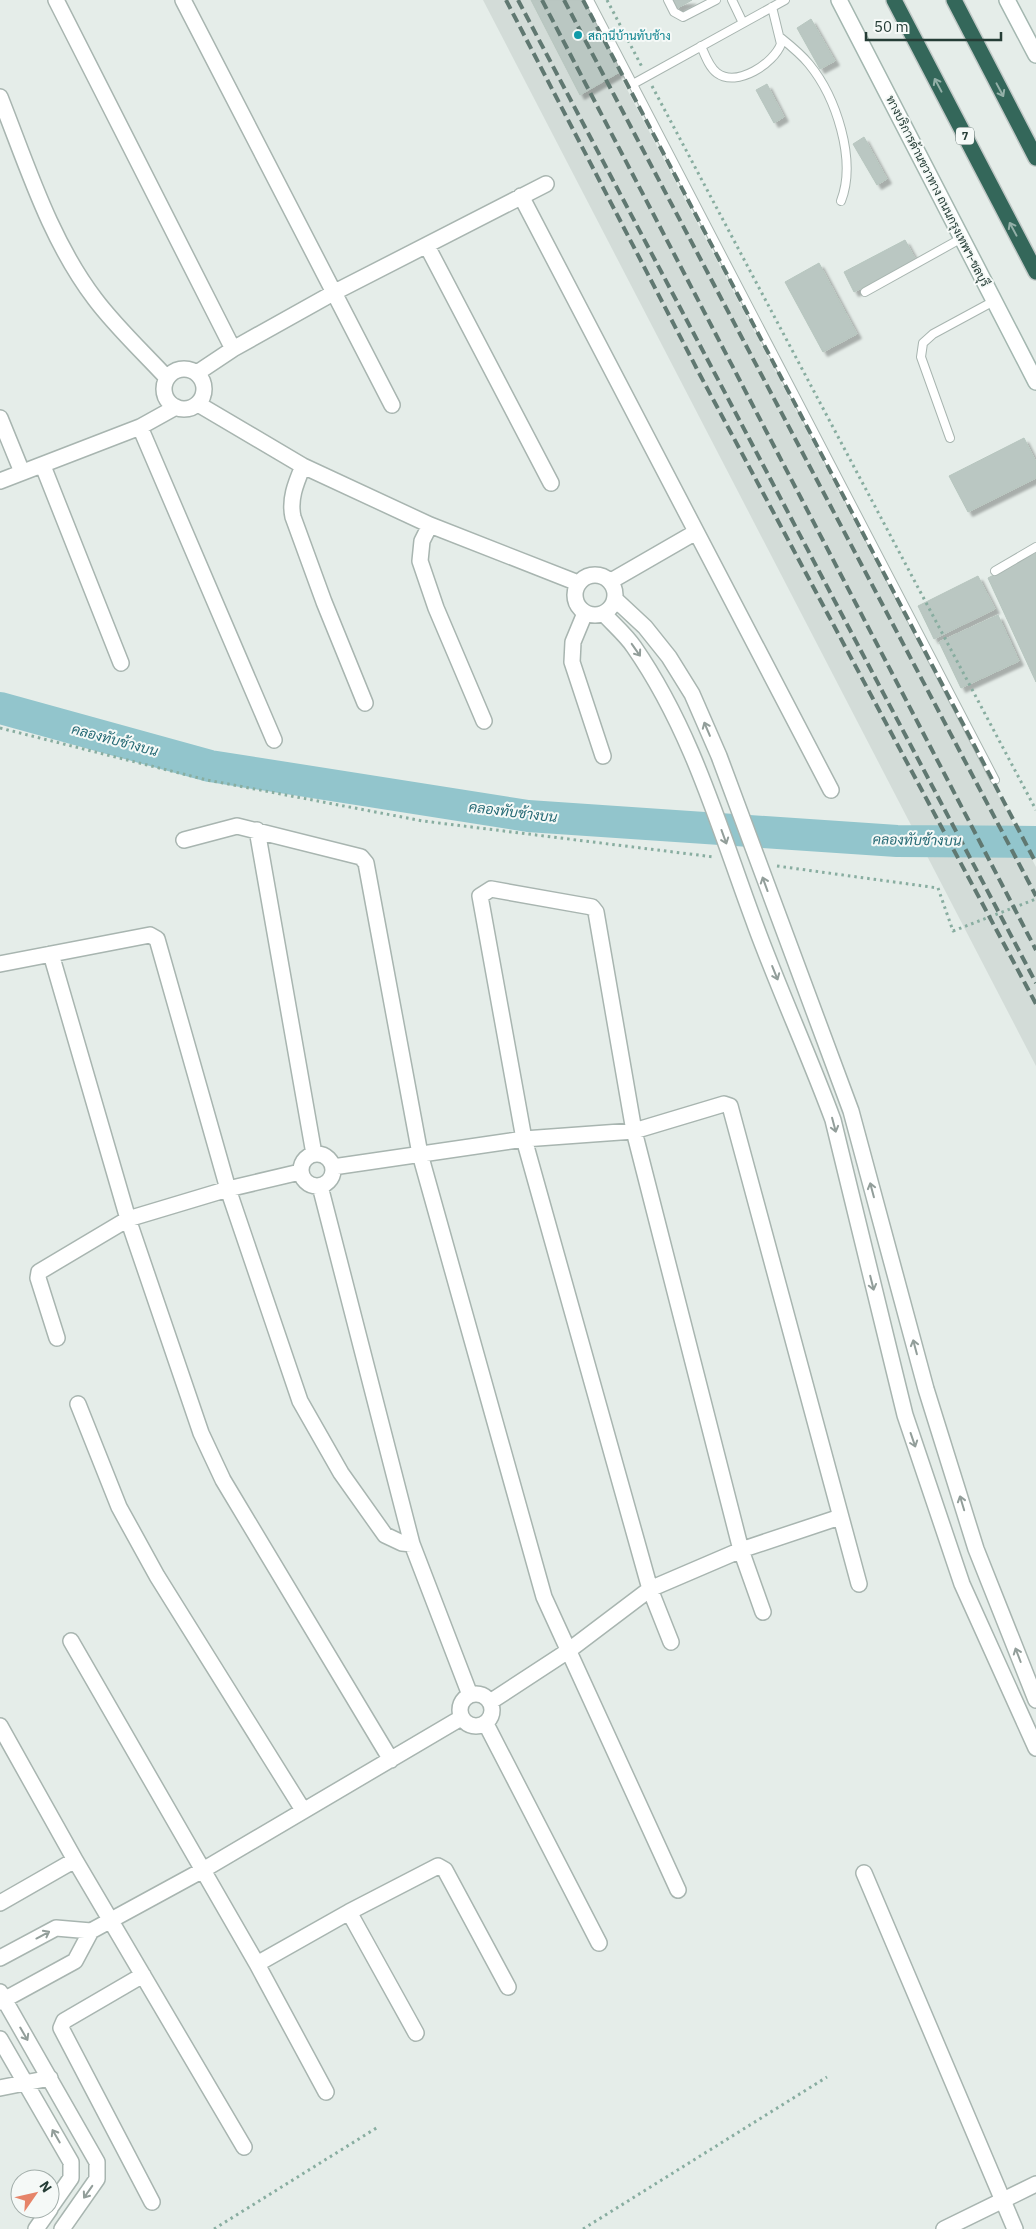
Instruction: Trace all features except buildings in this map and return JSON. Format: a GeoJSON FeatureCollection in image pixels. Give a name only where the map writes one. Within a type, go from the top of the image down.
{"type":"FeatureCollection","features":[{"type":"Feature","properties":{"kind":"highway","name":"7"},"geometry":{"type":"LineString","coordinates":[[894,0],[1036,272]]}},
{"type":"Feature","properties":{"kind":"highway"},"geometry":{"type":"LineString","coordinates":[[954,0],[1036,158]]}},
{"type":"Feature","properties":{"kind":"street"},"geometry":{"type":"LineString","coordinates":[[56,0],[233,349]]}},
{"type":"Feature","properties":{"kind":"street"},"geometry":{"type":"LineString","coordinates":[[183,0],[392,406]]}},
{"type":"Feature","properties":{"kind":"street","name":"ทางบริการด้านขวาทาง ถนนกรุงเทพฯ-ชลบุรี"},"geometry":{"type":"LineString","coordinates":[[839,0],[1036,382]]}},
{"type":"Feature","properties":{"kind":"street"},"geometry":{"type":"LineString","coordinates":[[1007,0],[1036,55]]}},
{"type":"Feature","properties":{"kind":"street"},"geometry":{"type":"LineString","coordinates":[[0,97],[48,218],[71,261],[95,299],[167,378]]}},
{"type":"Feature","properties":{"kind":"street"},"geometry":{"type":"LineString","coordinates":[[197,373],[233,349],[335,292],[546,184]]}},
{"type":"Feature","properties":{"kind":"street"},"geometry":{"type":"LineString","coordinates":[[521,196],[831,790]]}},
{"type":"Feature","properties":{"kind":"street"},"geometry":{"type":"LineString","coordinates":[[427,246],[551,483]]}},
{"type":"Feature","properties":{"kind":"street"},"geometry":{"type":"LineString","coordinates":[[0,481],[140,427],[176,407],[187,408],[198,404],[204,394],[203,383],[197,373],[187,368],[175,370],[167,378],[164,389],[168,400],[176,407]]}},
{"type":"Feature","properties":{"kind":"street"},"geometry":{"type":"LineString","coordinates":[[198,404],[302,466],[430,524],[578,583]]}},
{"type":"Feature","properties":{"kind":"street"},"geometry":{"type":"LineString","coordinates":[[0,418],[22,472]]}},
{"type":"Feature","properties":{"kind":"street"},"geometry":{"type":"LineString","coordinates":[[140,427],[274,740]]}},
{"type":"Feature","properties":{"kind":"street"},"geometry":{"type":"LineString","coordinates":[[43,466],[121,663]]}},
{"type":"Feature","properties":{"kind":"street"},"geometry":{"type":"LineString","coordinates":[[302,466],[291,506],[293,517],[324,602],[365,703]]}},
{"type":"Feature","properties":{"kind":"street"},"geometry":{"type":"LineString","coordinates":[[430,524],[422,541],[420,561],[436,608],[484,721]]}},
{"type":"Feature","properties":{"kind":"street"},"geometry":{"type":"LineString","coordinates":[[611,581],[696,532]]}},
{"type":"Feature","properties":{"kind":"street"},"geometry":{"type":"LineString","coordinates":[[600,574],[611,581],[616,590],[616,600],[604,614],[594,616],[585,613],[577,605],[574,594],[578,583],[588,575],[600,574]]}},
{"type":"Feature","properties":{"kind":"street"},"geometry":{"type":"LineString","coordinates":[[616,600],[645,627],[670,657],[692,694],[732,790],[782,930],[851,1111],[926,1390],[976,1549],[1036,1700]]}},
{"type":"Feature","properties":{"kind":"street"},"geometry":{"type":"LineString","coordinates":[[585,613],[573,642],[572,662],[603,756]]}},
{"type":"Feature","properties":{"kind":"street"},"geometry":{"type":"LineString","coordinates":[[604,614],[633,646],[676,716],[707,791],[756,928],[816,1074],[833,1120],[900,1397],[962,1584],[1036,1748]]}},
{"type":"Feature","properties":{"kind":"street"},"geometry":{"type":"LineString","coordinates":[[697,765],[719,756]]}},
{"type":"Feature","properties":{"kind":"street"},"geometry":{"type":"LineString","coordinates":[[184,840],[237,826],[361,858],[366,863],[420,1154],[544,1598],[678,1890]]}},
{"type":"Feature","properties":{"kind":"street"},"geometry":{"type":"LineString","coordinates":[[257,830],[314,1154]]}},
{"type":"Feature","properties":{"kind":"street"},"geometry":{"type":"LineString","coordinates":[[671,1642],[650,1589],[524,1139],[480,896],[491,889],[592,907],[596,912],[634,1131],[741,1550],[763,1612]]}},
{"type":"Feature","properties":{"kind":"street"},"geometry":{"type":"LineString","coordinates":[[0,964],[150,936],[157,939],[228,1189],[300,1401],[341,1473],[385,1535],[392,1540],[412,1544]]}},
{"type":"Feature","properties":{"kind":"street"},"geometry":{"type":"LineString","coordinates":[[51,954],[128,1219],[201,1433],[223,1480],[391,1760]]}},
{"type":"Feature","properties":{"kind":"street"},"geometry":{"type":"LineString","coordinates":[[816,1074],[836,1071]]}},
{"type":"Feature","properties":{"kind":"street"},"geometry":{"type":"LineString","coordinates":[[333,1167],[524,1139],[634,1131],[724,1104],[730,1106],[859,1584]]}},
{"type":"Feature","properties":{"kind":"street"},"geometry":{"type":"LineString","coordinates":[[314,1154],[326,1156],[333,1167],[330,1179],[320,1186],[310,1185],[300,1172],[304,1160],[314,1154]]}},
{"type":"Feature","properties":{"kind":"street"},"geometry":{"type":"LineString","coordinates":[[56,1338],[41,1288],[39,1272],[128,1219],[228,1189],[300,1172]]}},
{"type":"Feature","properties":{"kind":"street"},"geometry":{"type":"LineString","coordinates":[[320,1186],[412,1544],[470,1695]]}},
{"type":"Feature","properties":{"kind":"street"},"geometry":{"type":"LineString","coordinates":[[900,1397],[926,1390]]}},
{"type":"Feature","properties":{"kind":"street"},"geometry":{"type":"LineString","coordinates":[[78,1404],[119,1507],[157,1576],[303,1810]]}},
{"type":"Feature","properties":{"kind":"street"},"geometry":{"type":"LineString","coordinates":[[490,1702],[568,1651],[650,1589],[741,1550],[840,1517]]}},
{"type":"Feature","properties":{"kind":"street"},"geometry":{"type":"LineString","coordinates":[[71,1641],[257,1964],[326,2092]]}},
{"type":"Feature","properties":{"kind":"street"},"geometry":{"type":"LineString","coordinates":[[480,1694],[490,1702],[492,1714],[486,1724],[474,1727],[461,1718],[460,1706],[470,1695],[480,1694]]}},
{"type":"Feature","properties":{"kind":"street"},"geometry":{"type":"LineString","coordinates":[[1020,1714],[1036,1707]]}},
{"type":"Feature","properties":{"kind":"street"},"geometry":{"type":"LineString","coordinates":[[62,2229],[97,2180],[97,2162],[2,1998],[75,1961],[91,1931],[109,1919],[203,1870],[461,1718]]}},
{"type":"Feature","properties":{"kind":"street"},"geometry":{"type":"LineString","coordinates":[[486,1724],[598,1943]]}},
{"type":"Feature","properties":{"kind":"street"},"geometry":{"type":"LineString","coordinates":[[0,1726],[109,1919],[244,2147]]}},
{"type":"Feature","properties":{"kind":"street"},"geometry":{"type":"LineString","coordinates":[[0,1903],[75,1860]]}},
{"type":"Feature","properties":{"kind":"street"},"geometry":{"type":"LineString","coordinates":[[257,1964],[349,1912],[438,1866],[445,1870],[508,1987]]}},
{"type":"Feature","properties":{"kind":"street"},"geometry":{"type":"LineString","coordinates":[[864,1873],[1015,2229]]}},
{"type":"Feature","properties":{"kind":"street"},"geometry":{"type":"LineString","coordinates":[[349,1912],[416,2032]]}},
{"type":"Feature","properties":{"kind":"street"},"geometry":{"type":"LineString","coordinates":[[0,1958],[56,1928],[91,1931]]}},
{"type":"Feature","properties":{"kind":"street"},"geometry":{"type":"LineString","coordinates":[[143,1975],[64,2021],[60,2028],[152,2202]]}},
{"type":"Feature","properties":{"kind":"street"},"geometry":{"type":"LineString","coordinates":[[0,2039],[71,2162],[72,2178],[60,2195]]}},
{"type":"Feature","properties":{"kind":"street"},"geometry":{"type":"LineString","coordinates":[[0,2088],[50,2078]]}},
{"type":"Feature","properties":{"kind":"street"},"geometry":{"type":"LineString","coordinates":[[944,2229],[1036,2184]]}},
{"type":"Feature","properties":{"kind":"lane"},"geometry":{"type":"LineString","coordinates":[[589,0],[995,780]]}},
{"type":"Feature","properties":{"kind":"lane"},"geometry":{"type":"LineString","coordinates":[[668,0],[674,12],[683,17],[716,0]]}},
{"type":"Feature","properties":{"kind":"lane"},"geometry":{"type":"LineString","coordinates":[[732,0],[743,23]]}},
{"type":"Feature","properties":{"kind":"lane"},"geometry":{"type":"LineString","coordinates":[[633,84],[785,0]]}},
{"type":"Feature","properties":{"kind":"lane"},"geometry":{"type":"LineString","coordinates":[[701,46],[716,73],[731,78],[744,75],[773,58],[779,51],[781,38],[772,7]]}},
{"type":"Feature","properties":{"kind":"lane"},"geometry":{"type":"LineString","coordinates":[[781,38],[809,64],[820,80],[842,133],[847,152],[847,187],[841,201]]}},
{"type":"Feature","properties":{"kind":"lane"},"geometry":{"type":"LineString","coordinates":[[864,292],[962,238]]}},
{"type":"Feature","properties":{"kind":"lane"},"geometry":{"type":"LineString","coordinates":[[950,438],[922,357],[923,342],[933,334],[994,301]]}},
{"type":"Feature","properties":{"kind":"lane"},"geometry":{"type":"LineString","coordinates":[[995,571],[1036,547]]}},
{"type":"Feature","properties":{"kind":"path"},"geometry":{"type":"LineString","coordinates":[[607,0],[1036,810]]}},
{"type":"Feature","properties":{"kind":"path"},"geometry":{"type":"LineString","coordinates":[[0,728],[207,780],[423,821],[718,858]]}},
{"type":"Feature","properties":{"kind":"path"},"geometry":{"type":"LineString","coordinates":[[775,866],[938,888],[953,931],[1036,899]]}},
{"type":"Feature","properties":{"kind":"path"},"geometry":{"type":"LineString","coordinates":[[583,2229],[827,2077]]}},
{"type":"Feature","properties":{"kind":"path"},"geometry":{"type":"LineString","coordinates":[[214,2229],[378,2127]]}},
{"type":"Feature","properties":{"kind":"shaded area"},"geometry":{"type":"Polygon","coordinates":[[[483,0],[580,0],[1036,867],[1036,1066],[483,0]]]}},
{"type":"Feature","properties":{"kind":"waterway","name":"คลองทับช้างบน"},"geometry":{"type":"LineString","coordinates":[[0,708],[210,766],[528,816],[897,841],[1036,842]]}},
{"type":"Feature","properties":{"kind":"railway"},"geometry":{"type":"LineString","coordinates":[[506,0],[699,373],[1036,1004]]}},
{"type":"Feature","properties":{"kind":"railway"},"geometry":{"type":"LineString","coordinates":[[518,0],[1036,983]]}},
{"type":"Feature","properties":{"kind":"railway"},"geometry":{"type":"LineString","coordinates":[[542,0],[1036,950]]}},
{"type":"Feature","properties":{"kind":"railway"},"geometry":{"type":"LineString","coordinates":[[564,0],[1036,896]]}},
{"type":"Feature","properties":{"kind":"railway"},"geometry":{"type":"LineString","coordinates":[[583,0],[1036,863]]}},
{"type":"Feature","properties":{"kind":"place","name":"สถานีบ้านทับช้าง"},"geometry":{"type":"Point","coordinates":[578,35]}}]}
